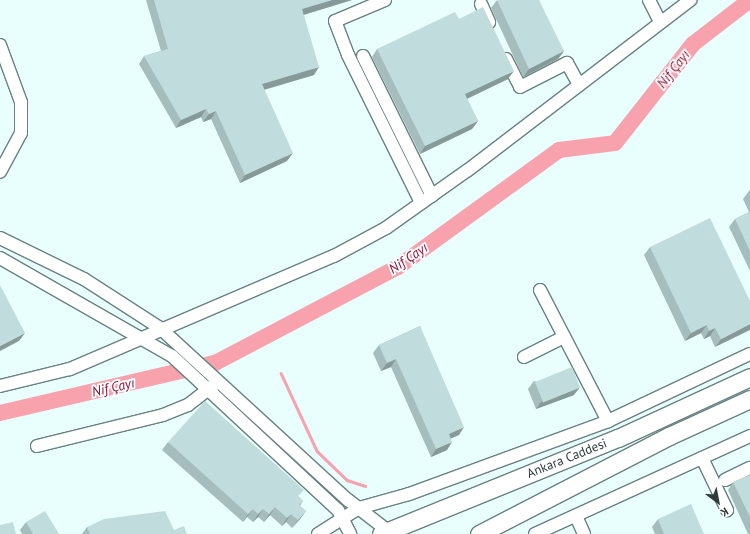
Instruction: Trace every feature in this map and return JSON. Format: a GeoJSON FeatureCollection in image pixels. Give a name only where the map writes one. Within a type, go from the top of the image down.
{"type":"FeatureCollection","features":[{"type":"Feature","properties":{"kind":"highway","name":"Ankara Caddesi"},"geometry":{"type":"LineString","coordinates":[[387,533],[618,438],[750,377]]}},
{"type":"Feature","properties":{"kind":"highway","name":"Ankara Caddesi"},"geometry":{"type":"LineString","coordinates":[[478,534],[669,436],[750,399]]}},
{"type":"Feature","properties":{"kind":"street"},"geometry":{"type":"LineString","coordinates":[[385,0],[335,21],[348,55],[421,203]]}},
{"type":"Feature","properties":{"kind":"street"},"geometry":{"type":"LineString","coordinates":[[649,0],[660,22]]}},
{"type":"Feature","properties":{"kind":"street"},"geometry":{"type":"LineString","coordinates":[[0,386],[70,369],[160,328],[334,256],[386,228],[432,196],[690,0]]}},
{"type":"Feature","properties":{"kind":"street"},"geometry":{"type":"LineString","coordinates":[[481,4],[494,32]]}},
{"type":"Feature","properties":{"kind":"street"},"geometry":{"type":"LineString","coordinates":[[0,45],[21,102],[21,133],[0,172]]}},
{"type":"Feature","properties":{"kind":"street"},"geometry":{"type":"LineString","coordinates":[[500,46],[520,87],[567,64],[579,85]]}},
{"type":"Feature","properties":{"kind":"street"},"geometry":{"type":"LineString","coordinates":[[363,56],[432,196]]}},
{"type":"Feature","properties":{"kind":"street"},"geometry":{"type":"LineString","coordinates":[[0,238],[84,279],[160,328],[186,349],[387,533]]}},
{"type":"Feature","properties":{"kind":"street"},"geometry":{"type":"LineString","coordinates":[[0,258],[142,337],[172,356],[198,379],[341,517],[350,534]]}},
{"type":"Feature","properties":{"kind":"street"},"geometry":{"type":"LineString","coordinates":[[540,290],[608,421]]}},
{"type":"Feature","properties":{"kind":"street"},"geometry":{"type":"LineString","coordinates":[[524,357],[564,337]]}},
{"type":"Feature","properties":{"kind":"street"},"geometry":{"type":"LineString","coordinates":[[318,534],[341,517],[359,508],[409,494],[608,421],[750,354]]}},
{"type":"Feature","properties":{"kind":"street"},"geometry":{"type":"LineString","coordinates":[[37,446],[163,414],[188,405],[209,390],[215,376]]}},
{"type":"Feature","properties":{"kind":"street"},"geometry":{"type":"LineString","coordinates":[[535,534],[750,436]]}},
{"type":"Feature","properties":{"kind":"street"},"geometry":{"type":"LineString","coordinates":[[702,458],[727,510]]}},
{"type":"Feature","properties":{"kind":"street"},"geometry":{"type":"LineString","coordinates":[[725,480],[750,468]]}},
{"type":"Feature","properties":{"kind":"street"},"geometry":{"type":"LineString","coordinates":[[576,516],[584,534]]}},
{"type":"Feature","properties":{"kind":"building"},"geometry":{"type":"Polygon","coordinates":[[[154,0],[332,0],[302,9],[319,67],[262,84],[293,153],[245,175],[216,111],[209,114],[206,109],[181,120],[144,56],[168,49],[154,0]]]}},
{"type":"Feature","properties":{"kind":"building"},"geometry":{"type":"Polygon","coordinates":[[[497,0],[539,0],[564,51],[529,69],[497,0]]]}},
{"type":"Feature","properties":{"kind":"building"},"geometry":{"type":"Polygon","coordinates":[[[483,7],[514,71],[465,94],[478,121],[425,146],[377,49],[455,12],[459,19],[483,7]]]}},
{"type":"Feature","properties":{"kind":"building"},"geometry":{"type":"Polygon","coordinates":[[[750,212],[750,251],[735,219],[750,212]]]}},
{"type":"Feature","properties":{"kind":"building"},"geometry":{"type":"Polygon","coordinates":[[[710,218],[750,301],[750,324],[721,339],[715,328],[709,331],[707,325],[691,333],[650,247],[710,218]]]}},
{"type":"Feature","properties":{"kind":"building"},"geometry":{"type":"Polygon","coordinates":[[[0,285],[25,333],[0,346],[0,285]]]}},
{"type":"Feature","properties":{"kind":"building"},"geometry":{"type":"Polygon","coordinates":[[[420,326],[464,427],[449,434],[452,442],[436,449],[396,359],[387,363],[379,345],[420,326]]]}},
{"type":"Feature","properties":{"kind":"building"},"geometry":{"type":"Polygon","coordinates":[[[572,367],[580,387],[543,402],[535,382],[572,367]]]}},
{"type":"Feature","properties":{"kind":"building"},"geometry":{"type":"Polygon","coordinates":[[[205,401],[304,490],[298,496],[303,501],[299,505],[306,511],[298,520],[291,514],[287,518],[275,507],[269,514],[263,509],[258,514],[253,509],[248,514],[168,442],[205,401]]]}},
{"type":"Feature","properties":{"kind":"building"},"geometry":{"type":"Polygon","coordinates":[[[750,475],[750,517],[733,482],[750,475]]]}},
{"type":"Feature","properties":{"kind":"building"},"geometry":{"type":"Polygon","coordinates":[[[691,504],[704,534],[664,534],[658,519],[691,504]]]}},
{"type":"Feature","properties":{"kind":"building"},"geometry":{"type":"Polygon","coordinates":[[[45,511],[59,534],[33,534],[26,522],[45,511]]]}},
{"type":"Feature","properties":{"kind":"building"},"geometry":{"type":"Polygon","coordinates":[[[165,511],[174,530],[184,526],[187,534],[90,534],[87,527],[104,519],[165,511]]]}},
{"type":"Feature","properties":{"kind":"building"},"geometry":{"type":"Polygon","coordinates":[[[13,522],[16,534],[0,534],[0,525],[13,522]]]}},
{"type":"Feature","properties":{"kind":"waterway","name":"Nif Çayı"},"geometry":{"type":"LineString","coordinates":[[0,413],[215,363],[398,267],[559,150],[615,143],[693,44],[750,0]]}},
{"type":"Feature","properties":{"kind":"waterway"},"geometry":{"type":"LineString","coordinates":[[281,373],[317,451],[347,480],[365,486]]}}]}
